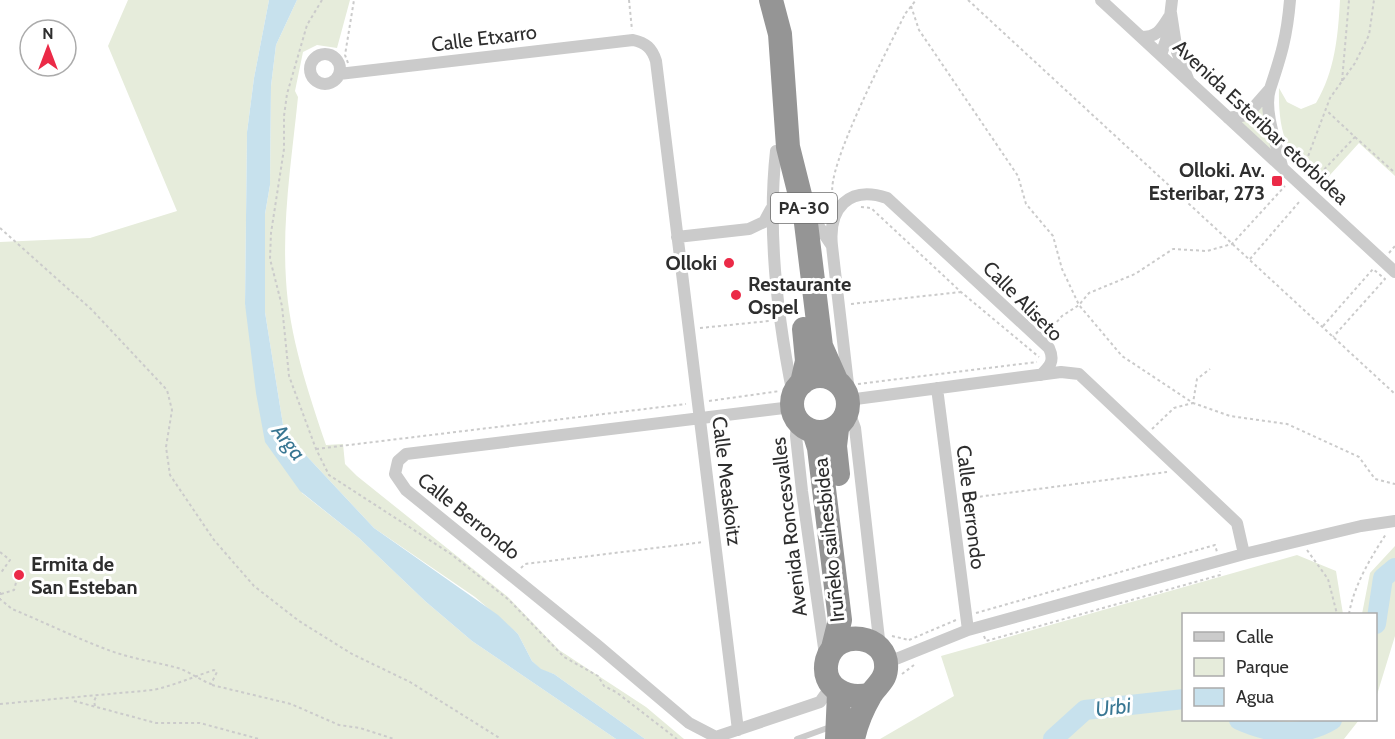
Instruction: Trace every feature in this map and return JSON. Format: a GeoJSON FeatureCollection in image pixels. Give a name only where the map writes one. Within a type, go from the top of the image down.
{"type":"FeatureCollection","features":[{"type":"Feature","properties":{"kind":"highway"},"geometry":{"type":"LineString","coordinates":[[760,0],[775,34]]}},
{"type":"Feature","properties":{"kind":"highway","name":"PA-30"},"geometry":{"type":"LineString","coordinates":[[769,0],[788,147],[802,202],[821,346],[820,401]]}},
{"type":"Feature","properties":{"kind":"highway"},"geometry":{"type":"LineString","coordinates":[[775,34],[777,0]]}},
{"type":"Feature","properties":{"kind":"highway","name":"PA-30"},"geometry":{"type":"LineString","coordinates":[[775,34],[776,151]]}},
{"type":"Feature","properties":{"kind":"highway","name":"Iruñeko saihesbidea"},"geometry":{"type":"LineString","coordinates":[[776,151],[789,213],[807,361],[835,446],[855,606],[879,646]]}},
{"type":"Feature","properties":{"kind":"highway","name":"Iruñeko saihesbidea"},"geometry":{"type":"LineString","coordinates":[[820,401],[819,448],[840,620],[833,673],[843,734]]}},
{"type":"Feature","properties":{"kind":"highway"},"geometry":{"type":"LineString","coordinates":[[843,734],[870,693],[883,680],[879,646],[842,641],[833,673],[852,697],[870,693]]}},
{"type":"Feature","properties":{"kind":"street","name":"Avenida Esteribar etorbidea"},"geometry":{"type":"LineString","coordinates":[[1101,0],[1395,272]]}},
{"type":"Feature","properties":{"kind":"street"},"geometry":{"type":"LineString","coordinates":[[1161,55],[1172,0]]}},
{"type":"Feature","properties":{"kind":"street"},"geometry":{"type":"LineString","coordinates":[[1228,118],[1247,115],[1269,90],[1285,48],[1290,0]]}},
{"type":"Feature","properties":{"kind":"street"},"geometry":{"type":"LineString","coordinates":[[1141,37],[1152,37],[1160,32],[1171,13]]}},
{"type":"Feature","properties":{"kind":"street"},"geometry":{"type":"LineString","coordinates":[[1171,13],[1177,52],[1190,82]]}},
{"type":"Feature","properties":{"kind":"street","name":"Calle Etxarro"},"geometry":{"type":"LineString","coordinates":[[339,74],[633,40]]}},
{"type":"Feature","properties":{"kind":"street","name":"Calle Measkoitz"},"geometry":{"type":"LineString","coordinates":[[633,40],[648,46],[656,61],[738,729]]}},
{"type":"Feature","properties":{"kind":"street"},"geometry":{"type":"LineString","coordinates":[[1269,90],[1271,126],[1283,168]]}},
{"type":"Feature","properties":{"kind":"street"},"geometry":{"type":"LineString","coordinates":[[776,151],[772,208],[773,244],[782,320],[820,401],[848,384],[830,228],[833,216],[841,204]]}},
{"type":"Feature","properties":{"kind":"street","name":"Calle Aliseto"},"geometry":{"type":"LineString","coordinates":[[841,204],[860,195],[874,194],[887,198],[1042,342],[1053,357],[1052,364],[1041,375]]}},
{"type":"Feature","properties":{"kind":"street"},"geometry":{"type":"LineString","coordinates":[[802,202],[832,246]]}},
{"type":"Feature","properties":{"kind":"street"},"geometry":{"type":"LineString","coordinates":[[677,237],[749,229],[764,222],[772,208]]}},
{"type":"Feature","properties":{"kind":"street","name":"Calle Aliseto"},"geometry":{"type":"LineString","coordinates":[[1041,375],[1061,372],[1079,374],[1179,471],[1237,523],[1244,554]]}},
{"type":"Feature","properties":{"kind":"street","name":"Calle Berrondo"},"geometry":{"type":"LineString","coordinates":[[833,673],[820,702],[716,737],[689,723],[400,484],[395,474],[398,461],[406,454],[1041,375]]}},
{"type":"Feature","properties":{"kind":"street","name":"Calle Berrondo"},"geometry":{"type":"LineString","coordinates":[[937,388],[968,630]]}},
{"type":"Feature","properties":{"kind":"street"},"geometry":{"type":"LineString","coordinates":[[879,646],[911,646],[1244,554],[1300,541],[1391,526]]}},
{"type":"Feature","properties":{"kind":"lane"},"geometry":{"type":"LineString","coordinates":[[797,739],[843,734]]}},
{"type":"Feature","properties":{"kind":"path"},"geometry":{"type":"LineString","coordinates":[[322,0],[307,25],[287,94],[284,149],[271,233],[270,259],[282,306],[289,376],[316,449],[329,475],[451,554],[509,600],[557,651],[598,676],[604,686],[616,692],[675,738]]}},
{"type":"Feature","properties":{"kind":"path"},"geometry":{"type":"LineString","coordinates":[[354,0],[345,55],[348,63],[355,62],[357,72]]}},
{"type":"Feature","properties":{"kind":"path"},"geometry":{"type":"LineString","coordinates":[[629,0],[633,40]]}},
{"type":"Feature","properties":{"kind":"path"},"geometry":{"type":"LineString","coordinates":[[316,449],[780,392],[820,401],[1046,361],[961,292],[871,208],[855,208],[847,211],[833,196],[831,187],[836,164],[905,14],[916,0]]}},
{"type":"Feature","properties":{"kind":"path"},"geometry":{"type":"LineString","coordinates":[[968,0],[1395,393]]}},
{"type":"Feature","properties":{"kind":"path"},"geometry":{"type":"LineString","coordinates":[[1341,82],[1349,0]]}},
{"type":"Feature","properties":{"kind":"path"},"geometry":{"type":"LineString","coordinates":[[1355,137],[1316,178],[1307,179],[1304,167],[1326,109],[1355,63],[1369,35],[1374,0]]}},
{"type":"Feature","properties":{"kind":"path"},"geometry":{"type":"LineString","coordinates":[[911,6],[919,30],[1018,176],[1026,204],[1053,236],[1062,269],[1079,305],[1122,356],[1193,403],[1230,416],[1287,424],[1359,457],[1375,479],[1395,484]]}},
{"type":"Feature","properties":{"kind":"path"},"geometry":{"type":"LineString","coordinates":[[1326,109],[1395,173]]}},
{"type":"Feature","properties":{"kind":"path"},"geometry":{"type":"LineString","coordinates":[[1042,342],[1062,316],[1079,305],[1089,293],[1135,274],[1173,249],[1207,250],[1232,244],[1284,186],[1292,193]]}},
{"type":"Feature","properties":{"kind":"path"},"geometry":{"type":"LineString","coordinates":[[1250,259],[1301,202],[1297,198]]}},
{"type":"Feature","properties":{"kind":"path"},"geometry":{"type":"LineString","coordinates":[[0,228],[92,310],[167,390],[172,410],[166,447],[170,475],[214,540],[254,586],[299,621],[352,654],[410,682],[501,739]]}},
{"type":"Feature","properties":{"kind":"path"},"geometry":{"type":"LineString","coordinates":[[1388,253],[1395,246]]}},
{"type":"Feature","properties":{"kind":"path"},"geometry":{"type":"LineString","coordinates":[[1322,326],[1373,269],[1384,279],[1332,337]]}},
{"type":"Feature","properties":{"kind":"path"},"geometry":{"type":"LineString","coordinates":[[839,306],[961,292]]}},
{"type":"Feature","properties":{"kind":"path"},"geometry":{"type":"LineString","coordinates":[[688,330],[782,320]]}},
{"type":"Feature","properties":{"kind":"path"},"geometry":{"type":"LineString","coordinates":[[1193,403],[1197,379],[1210,369]]}},
{"type":"Feature","properties":{"kind":"path"},"geometry":{"type":"LineString","coordinates":[[1144,436],[1174,408],[1193,403]]}},
{"type":"Feature","properties":{"kind":"path"},"geometry":{"type":"LineString","coordinates":[[950,500],[1179,471]]}},
{"type":"Feature","properties":{"kind":"path"},"geometry":{"type":"LineString","coordinates":[[1349,613],[1352,598],[1360,580],[1391,526]]}},
{"type":"Feature","properties":{"kind":"path"},"geometry":{"type":"LineString","coordinates":[[513,576],[525,564],[714,541]]}},
{"type":"Feature","properties":{"kind":"path"},"geometry":{"type":"LineString","coordinates":[[1300,541],[1328,579],[1336,613]]}},
{"type":"Feature","properties":{"kind":"path"},"geometry":{"type":"LineString","coordinates":[[879,646],[911,646],[966,616],[1215,546],[1219,561]]}},
{"type":"Feature","properties":{"kind":"path"},"geometry":{"type":"LineString","coordinates":[[0,552],[10,560],[0,574]]}},
{"type":"Feature","properties":{"kind":"path"},"geometry":{"type":"LineString","coordinates":[[17,579],[14,590],[0,593],[0,599],[12,609],[110,650],[178,668],[211,684],[291,704],[339,725],[379,733],[394,739]]}},
{"type":"Feature","properties":{"kind":"path"},"geometry":{"type":"LineString","coordinates":[[0,704],[71,700],[97,694],[153,690],[214,670],[217,672],[211,684]]}},
{"type":"Feature","properties":{"kind":"path"},"geometry":{"type":"LineString","coordinates":[[95,706],[97,694]]}},
{"type":"Feature","properties":{"kind":"path"},"geometry":{"type":"LineString","coordinates":[[71,700],[156,723],[200,723],[259,739]]}},
{"type":"Feature","properties":{"kind":"green space"},"geometry":{"type":"Polygon","coordinates":[[[128,0],[269,0],[254,78],[247,132],[245,304],[302,493],[359,538],[425,601],[472,641],[616,739],[0,739],[0,242],[90,238],[177,211],[108,46],[128,0]]]}},
{"type":"Feature","properties":{"kind":"green space"},"geometry":{"type":"Polygon","coordinates":[[[297,0],[350,0],[337,48],[317,45],[303,52],[295,91],[298,97],[286,211],[286,280],[291,322],[306,384],[326,445],[343,444],[345,464],[357,476],[508,597],[559,650],[646,707],[684,739],[645,739],[554,674],[541,670],[532,661],[518,634],[475,597],[374,528],[301,450],[283,425],[265,312],[265,214],[270,185],[271,86],[276,45],[297,0]]]}},
{"type":"Feature","properties":{"kind":"green space"},"geometry":{"type":"Polygon","coordinates":[[[1340,0],[1395,0],[1395,176],[1359,143],[1320,186],[1299,164],[1286,142],[1280,117],[1279,88],[1287,102],[1301,109],[1316,103],[1331,66],[1337,40],[1340,0]]]}},
{"type":"Feature","properties":{"kind":"green space"},"geometry":{"type":"Polygon","coordinates":[[[1262,107],[1272,151],[1241,125],[1241,121],[1262,107]]]}},
{"type":"Feature","properties":{"kind":"green space"},"geometry":{"type":"Polygon","coordinates":[[[1395,546],[1395,636],[1377,695],[1377,613],[1362,613],[1370,573],[1395,546]]]}},
{"type":"Feature","properties":{"kind":"green space"},"geometry":{"type":"Polygon","coordinates":[[[1297,555],[1336,571],[1343,613],[1182,613],[1182,721],[1358,721],[1344,739],[880,739],[954,696],[941,656],[1297,555]]]}},
{"type":"Feature","properties":{"kind":"water","name":"Arga"},"geometry":{"type":"Polygon","coordinates":[[[269,0],[297,0],[276,45],[271,86],[270,185],[265,214],[265,312],[283,425],[301,450],[374,528],[498,615],[518,634],[532,661],[541,669],[554,674],[645,739],[616,739],[472,641],[425,601],[359,538],[300,491],[265,442],[256,393],[245,304],[247,132],[254,78],[269,0]]]}},
{"type":"Feature","properties":{"kind":"waterway","name":"Urbi"},"geometry":{"type":"LineString","coordinates":[[1377,617],[1383,578],[1395,568]]}},
{"type":"Feature","properties":{"kind":"waterway","name":"Urbi"},"geometry":{"type":"LineString","coordinates":[[1053,739],[1085,710],[1182,699]]}},
{"type":"Feature","properties":{"kind":"waterway","name":"Urbi"},"geometry":{"type":"LineString","coordinates":[[1241,721],[1274,731],[1286,732],[1309,730],[1330,721]]}},
{"type":"Feature","properties":{"kind":"place","name":"Olloki. Av. Esteribar, 273"},"geometry":{"type":"Point","coordinates":[1277,181]}},
{"type":"Feature","properties":{"kind":"place","name":"Olloki"},"geometry":{"type":"Point","coordinates":[729,263]}},
{"type":"Feature","properties":{"kind":"place","name":"Restaurante Ospel"},"geometry":{"type":"Point","coordinates":[736,295]}},
{"type":"Feature","properties":{"kind":"place","name":"Ermita de San Esteban"},"geometry":{"type":"Point","coordinates":[19,575]}}]}
